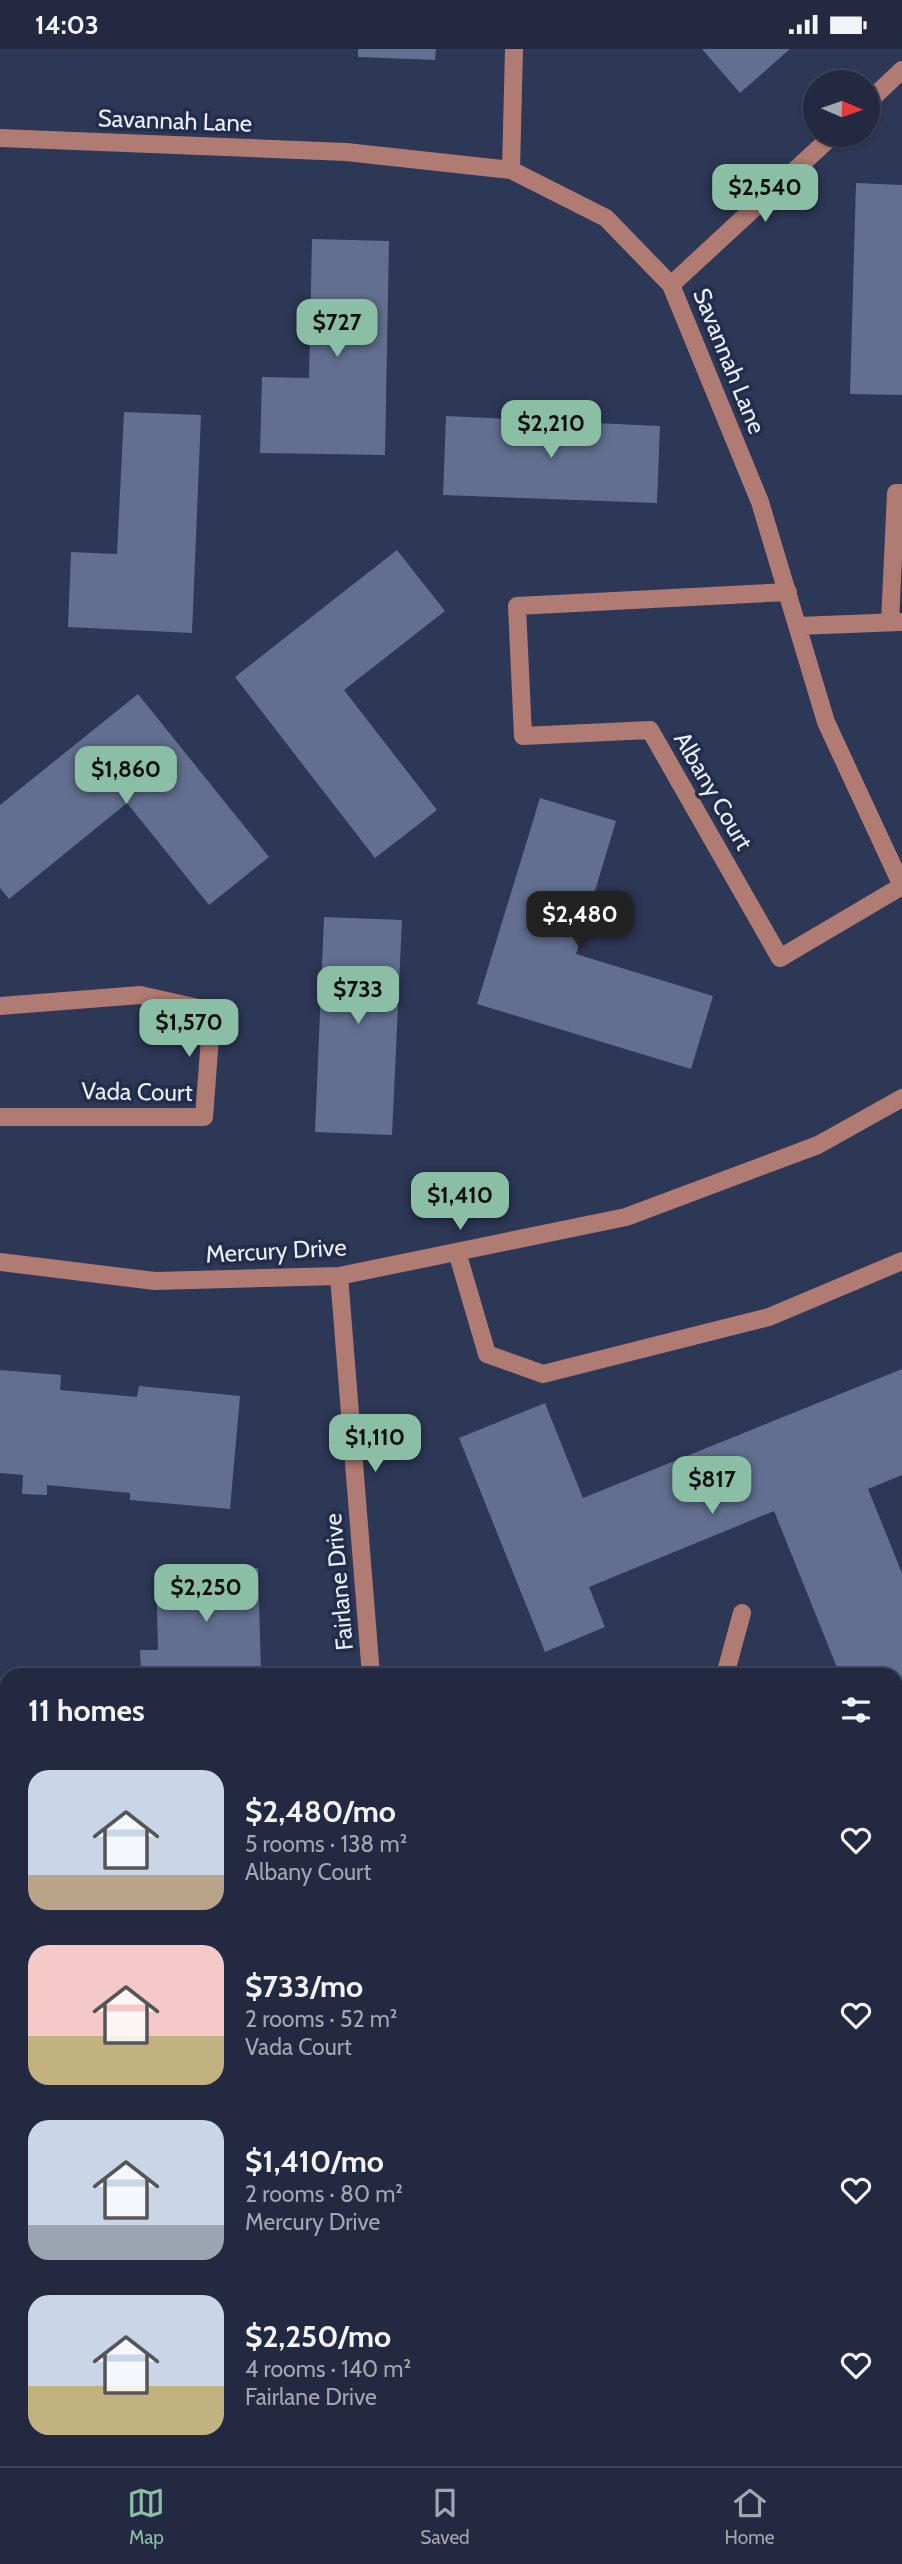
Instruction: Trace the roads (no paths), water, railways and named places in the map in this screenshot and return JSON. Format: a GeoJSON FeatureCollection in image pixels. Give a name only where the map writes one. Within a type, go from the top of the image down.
{"type":"FeatureCollection","features":[{"type":"Feature","properties":{"kind":"street"},"geometry":{"type":"LineString","coordinates":[[511,170],[514,49]]}},
{"type":"Feature","properties":{"kind":"street"},"geometry":{"type":"LineString","coordinates":[[880,91],[902,70]]}},
{"type":"Feature","properties":{"kind":"street","name":"Savannah Lane"},"geometry":{"type":"LineString","coordinates":[[0,138],[346,152],[511,170],[606,218],[671,285],[760,502],[826,722],[902,886]]}},
{"type":"Feature","properties":{"kind":"street"},"geometry":{"type":"LineString","coordinates":[[671,285],[820,147]]}},
{"type":"Feature","properties":{"kind":"street"},"geometry":{"type":"LineString","coordinates":[[798,626],[896,622],[896,493],[902,493]]}},
{"type":"Feature","properties":{"kind":"street","name":"Albany Court"},"geometry":{"type":"LineString","coordinates":[[788,592],[517,606],[523,736],[650,730],[780,958],[902,886]]}},
{"type":"Feature","properties":{"kind":"street","name":"Vada Court"},"geometry":{"type":"LineString","coordinates":[[0,1006],[140,995],[212,1011],[204,1117],[0,1117]]}},
{"type":"Feature","properties":{"kind":"street","name":"Mercury Drive"},"geometry":{"type":"LineString","coordinates":[[0,1262],[155,1281],[339,1276],[626,1217],[818,1145],[902,1098]]}},
{"type":"Feature","properties":{"kind":"street"},"geometry":{"type":"LineString","coordinates":[[457,1252],[487,1354],[542,1374],[769,1317],[902,1261]]}},
{"type":"Feature","properties":{"kind":"street","name":"Fairlane Drive"},"geometry":{"type":"LineString","coordinates":[[339,1276],[371,1668]]}},
{"type":"Feature","properties":{"kind":"street"},"geometry":{"type":"LineString","coordinates":[[727,1668],[742,1613]]}}]}
